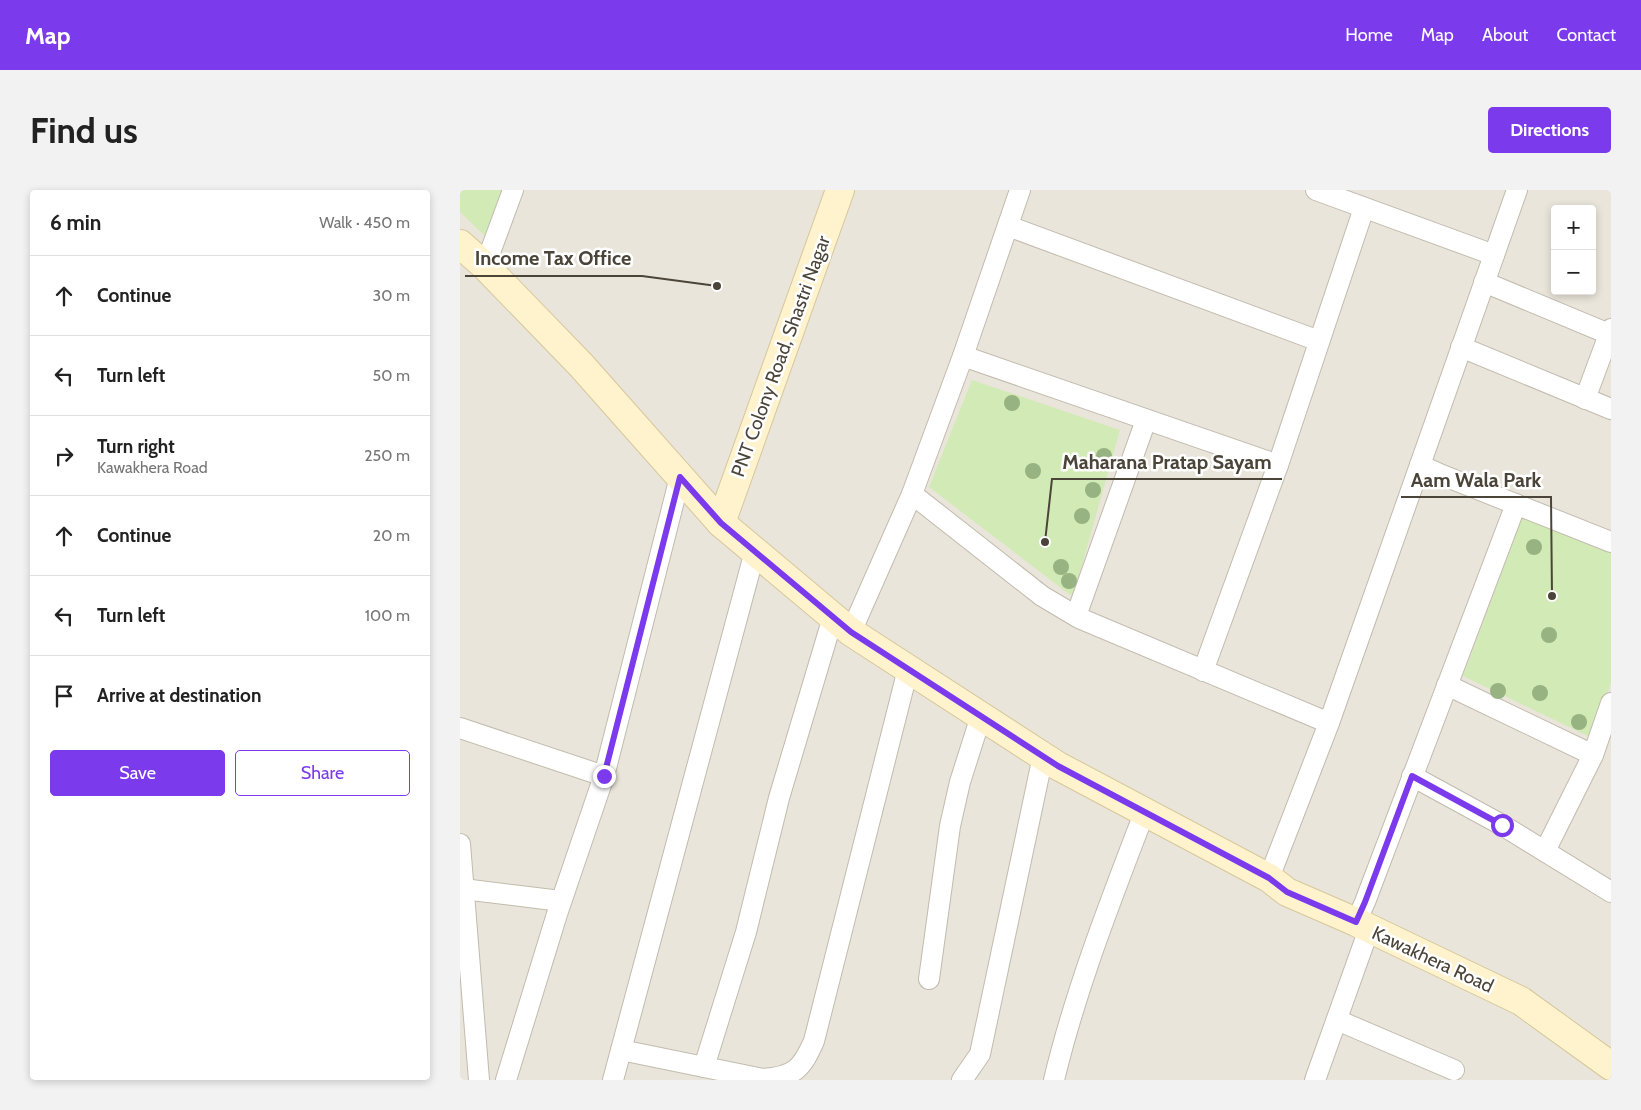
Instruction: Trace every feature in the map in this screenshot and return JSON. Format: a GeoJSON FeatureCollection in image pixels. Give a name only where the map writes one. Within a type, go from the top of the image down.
{"type":"FeatureCollection","features":[{"type":"Feature","properties":{"kind":"street"},"geometry":{"type":"LineString","coordinates":[[485,266],[513,190]]}},
{"type":"Feature","properties":{"kind":"street","name":"PNT Colony Road, Shastri Nagar"},"geometry":{"type":"LineString","coordinates":[[721,523],[840,190]]}},
{"type":"Feature","properties":{"kind":"street"},"geometry":{"type":"LineString","coordinates":[[704,1067],[746,932],[779,798],[842,625],[912,494],[963,356],[1020,190]]}},
{"type":"Feature","properties":{"kind":"street"},"geometry":{"type":"LineString","coordinates":[[1316,190],[1494,255]]}},
{"type":"Feature","properties":{"kind":"street"},"geometry":{"type":"LineString","coordinates":[[1269,878],[1329,723],[1517,190]]}},
{"type":"Feature","properties":{"kind":"street"},"geometry":{"type":"LineString","coordinates":[[1203,671],[1278,465],[1364,208]]}},
{"type":"Feature","properties":{"kind":"street"},"geometry":{"type":"LineString","coordinates":[[1008,226],[1319,341]]}},
{"type":"Feature","properties":{"kind":"street","name":"Kawakhera Road"},"geometry":{"type":"LineString","coordinates":[[460,244],[485,266],[581,365],[721,523],[842,625],[1058,766],[1269,878],[1287,892],[1521,1001],[1611,1066]]}},
{"type":"Feature","properties":{"kind":"street"},"geometry":{"type":"LineString","coordinates":[[1484,282],[1610,331],[1585,399]]}},
{"type":"Feature","properties":{"kind":"street"},"geometry":{"type":"LineString","coordinates":[[1461,347],[1611,409]]}},
{"type":"Feature","properties":{"kind":"street"},"geometry":{"type":"LineString","coordinates":[[963,356],[1278,465]]}},
{"type":"Feature","properties":{"kind":"street"},"geometry":{"type":"LineString","coordinates":[[1076,616],[1146,420]]}},
{"type":"Feature","properties":{"kind":"street"},"geometry":{"type":"LineString","coordinates":[[1420,465],[1442,476],[1611,542]]}},
{"type":"Feature","properties":{"kind":"street"},"geometry":{"type":"LineString","coordinates":[[506,1080],[561,901],[604,776],[680,477]]}},
{"type":"Feature","properties":{"kind":"street"},"geometry":{"type":"LineString","coordinates":[[912,494],[1042,596],[1076,616],[1329,723]]}},
{"type":"Feature","properties":{"kind":"street"},"geometry":{"type":"LineString","coordinates":[[1315,1080],[1337,1020],[1362,926],[1365,902],[1516,504]]}},
{"type":"Feature","properties":{"kind":"street"},"geometry":{"type":"LineString","coordinates":[[613,1080],[755,551]]}},
{"type":"Feature","properties":{"kind":"street"},"geometry":{"type":"LineString","coordinates":[[621,1050],[763,1079],[775,1078],[797,1070],[806,1060],[814,1041],[908,669]]}},
{"type":"Feature","properties":{"kind":"street"},"geometry":{"type":"LineString","coordinates":[[1447,685],[1593,755]]}},
{"type":"Feature","properties":{"kind":"street"},"geometry":{"type":"LineString","coordinates":[[1545,850],[1593,755],[1611,703]]}},
{"type":"Feature","properties":{"kind":"street"},"geometry":{"type":"LineString","coordinates":[[929,979],[950,826],[960,782],[981,716]]}},
{"type":"Feature","properties":{"kind":"street"},"geometry":{"type":"LineString","coordinates":[[460,728],[604,776]]}},
{"type":"Feature","properties":{"kind":"street"},"geometry":{"type":"LineString","coordinates":[[962,1080],[980,1054],[1043,756]]}},
{"type":"Feature","properties":{"kind":"street"},"geometry":{"type":"LineString","coordinates":[[1412,776],[1545,850],[1611,892]]}},
{"type":"Feature","properties":{"kind":"street"},"geometry":{"type":"LineString","coordinates":[[1054,1080],[1064,1035],[1096,940],[1144,811]]}},
{"type":"Feature","properties":{"kind":"street"},"geometry":{"type":"LineString","coordinates":[[460,844],[478,1080]]}},
{"type":"Feature","properties":{"kind":"street"},"geometry":{"type":"LineString","coordinates":[[463,889],[561,901]]}},
{"type":"Feature","properties":{"kind":"street"},"geometry":{"type":"LineString","coordinates":[[1337,1020],[1454,1070]]}},
{"type":"Feature","properties":{"kind":"shaded area"},"geometry":{"type":"Polygon","coordinates":[[[460,190],[1611,190],[1611,1080],[460,1080],[460,190]]]}},
{"type":"Feature","properties":{"kind":"green space"},"geometry":{"type":"Polygon","coordinates":[[[462,190],[503,190],[487,238],[460,212],[460,192],[462,190]]]}},
{"type":"Feature","properties":{"kind":"green space"},"geometry":{"type":"Polygon","coordinates":[[[972,380],[1120,430],[1073,597],[929,487],[972,380]]]}},
{"type":"Feature","properties":{"kind":"green space"},"geometry":{"type":"Polygon","coordinates":[[[1523,516],[1611,553],[1611,683],[1592,738],[1463,676],[1523,516]]]}},
{"type":"Feature","properties":{"kind":"place","name":"Income Tax Office"},"geometry":{"type":"Point","coordinates":[717,286]}},
{"type":"Feature","properties":{"kind":"place","name":"Maharana Pratap Sayam"},"geometry":{"type":"Point","coordinates":[1045,542]}},
{"type":"Feature","properties":{"kind":"place","name":"Aam Wala Park"},"geometry":{"type":"Point","coordinates":[1552,596]}},
{"type":"Feature","properties":{"kind":"route"},"geometry":{"type":"LineString","coordinates":[[604,776],[680,477],[721,523],[851,632],[1058,766],[1269,878],[1287,892],[1356,922],[1412,776],[1502,825]]}}]}
